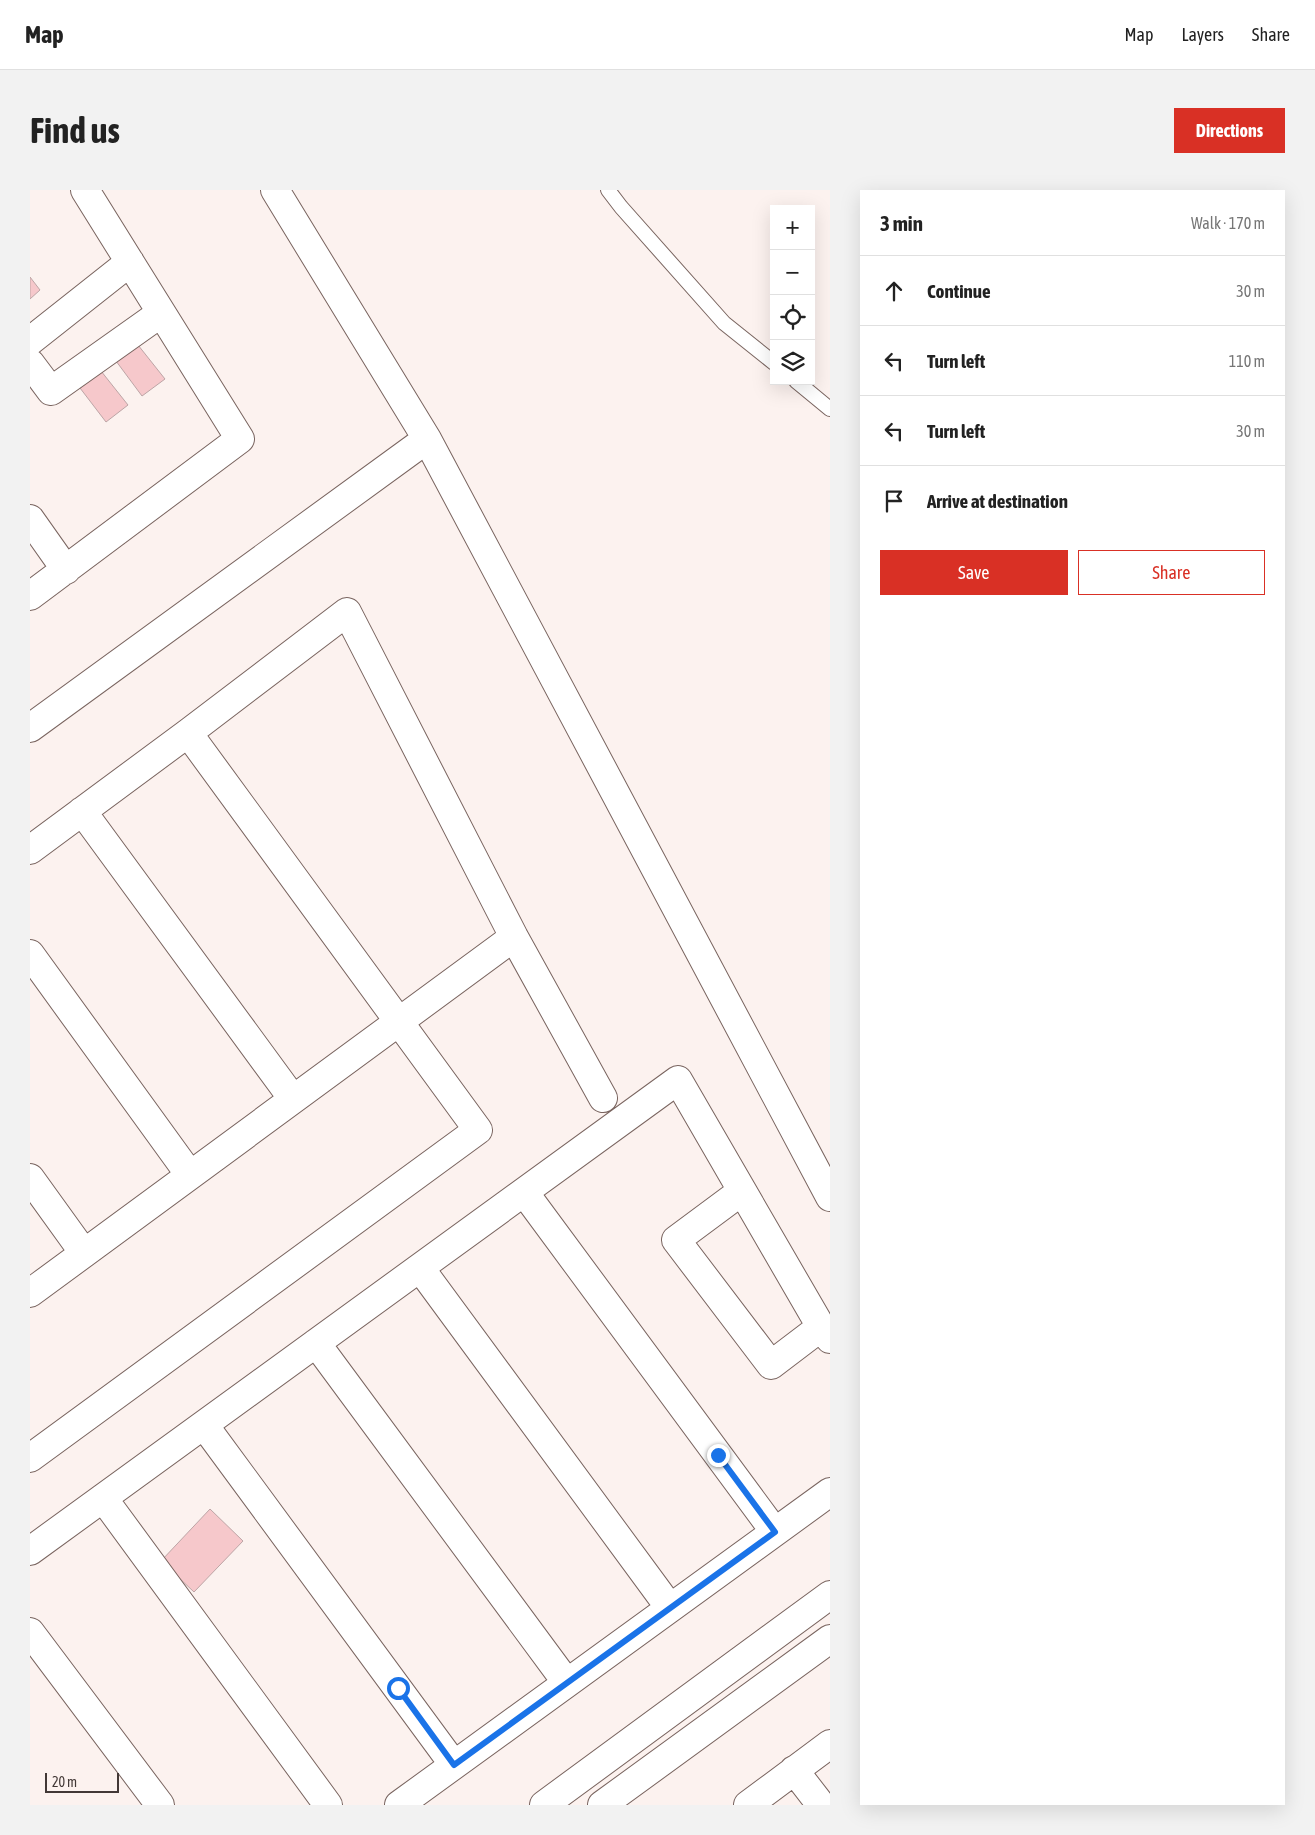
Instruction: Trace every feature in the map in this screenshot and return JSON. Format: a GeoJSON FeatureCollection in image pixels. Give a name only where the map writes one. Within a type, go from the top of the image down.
{"type":"FeatureCollection","features":[{"type":"Feature","properties":{"kind":"street"},"geometry":{"type":"LineString","coordinates":[[30,596],[240,438],[85,190]]}},
{"type":"Feature","properties":{"kind":"street"},"geometry":{"type":"LineString","coordinates":[[275,190],[427,439],[830,1197]]}},
{"type":"Feature","properties":{"kind":"street"},"geometry":{"type":"LineString","coordinates":[[30,341],[130,262]]}},
{"type":"Feature","properties":{"kind":"street"},"geometry":{"type":"LineString","coordinates":[[30,363],[51,391],[162,313]]}},
{"type":"Feature","properties":{"kind":"street"},"geometry":{"type":"LineString","coordinates":[[30,728],[427,439]]}},
{"type":"Feature","properties":{"kind":"street"},"geometry":{"type":"LineString","coordinates":[[30,519],[66,570]]}},
{"type":"Feature","properties":{"kind":"street"},"geometry":{"type":"LineString","coordinates":[[30,850],[347,612],[514,937],[603,1098]]}},
{"type":"Feature","properties":{"kind":"street"},"geometry":{"type":"LineString","coordinates":[[30,1458],[478,1130],[188,733]]}},
{"type":"Feature","properties":{"kind":"street"},"geometry":{"type":"LineString","coordinates":[[82,811],[293,1099]]}},
{"type":"Feature","properties":{"kind":"street"},"geometry":{"type":"LineString","coordinates":[[30,1293],[514,937]]}},
{"type":"Feature","properties":{"kind":"street"},"geometry":{"type":"LineString","coordinates":[[30,954],[190,1175]]}},
{"type":"Feature","properties":{"kind":"street"},"geometry":{"type":"LineString","coordinates":[[30,1551],[678,1080],[826,1333],[771,1365],[676,1240],[742,1191]]}},
{"type":"Feature","properties":{"kind":"street"},"geometry":{"type":"LineString","coordinates":[[30,1178],[84,1253]]}},
{"type":"Feature","properties":{"kind":"street"},"geometry":{"type":"LineString","coordinates":[[524,1192],[775,1532]]}},
{"type":"Feature","properties":{"kind":"street"},"geometry":{"type":"LineString","coordinates":[[420,1268],[670,1608]]}},
{"type":"Feature","properties":{"kind":"street"},"geometry":{"type":"LineString","coordinates":[[316,1343],[567,1683]]}},
{"type":"Feature","properties":{"kind":"street"},"geometry":{"type":"LineString","coordinates":[[204,1425],[454,1765]]}},
{"type":"Feature","properties":{"kind":"street"},"geometry":{"type":"LineString","coordinates":[[399,1805],[830,1492]]}},
{"type":"Feature","properties":{"kind":"street"},"geometry":{"type":"LineString","coordinates":[[102,1498],[328,1805]]}},
{"type":"Feature","properties":{"kind":"street"},"geometry":{"type":"LineString","coordinates":[[544,1805],[830,1595]]}},
{"type":"Feature","properties":{"kind":"street"},"geometry":{"type":"LineString","coordinates":[[30,1632],[160,1805]]}},
{"type":"Feature","properties":{"kind":"street"},"geometry":{"type":"LineString","coordinates":[[602,1805],[830,1639]]}},
{"type":"Feature","properties":{"kind":"street"},"geometry":{"type":"LineString","coordinates":[[748,1805],[830,1744]]}},
{"type":"Feature","properties":{"kind":"street"},"geometry":{"type":"LineString","coordinates":[[794,1770],[821,1805]]}},
{"type":"Feature","properties":{"kind":"lane"},"geometry":{"type":"LineString","coordinates":[[608,190],[620,207],[724,323],[770,360]]}},
{"type":"Feature","properties":{"kind":"lane"},"geometry":{"type":"LineString","coordinates":[[801,385],[830,409]]}},
{"type":"Feature","properties":{"kind":"building"},"geometry":{"type":"Polygon","coordinates":[[[30,277],[40,290],[30,299],[30,277]]]}},
{"type":"Feature","properties":{"kind":"building"},"geometry":{"type":"Polygon","coordinates":[[[138,345],[165,379],[142,396],[116,361],[138,345]]]}},
{"type":"Feature","properties":{"kind":"building"},"geometry":{"type":"Polygon","coordinates":[[[101,371],[128,405],[106,422],[80,388],[101,371]]]}},
{"type":"Feature","properties":{"kind":"building"},"geometry":{"type":"Polygon","coordinates":[[[210,1509],[243,1541],[194,1592],[161,1561],[210,1509]]]}},
{"type":"Feature","properties":{"kind":"route"},"geometry":{"type":"LineString","coordinates":[[398,1688],[454,1765],[775,1532],[718,1455]]}}]}
